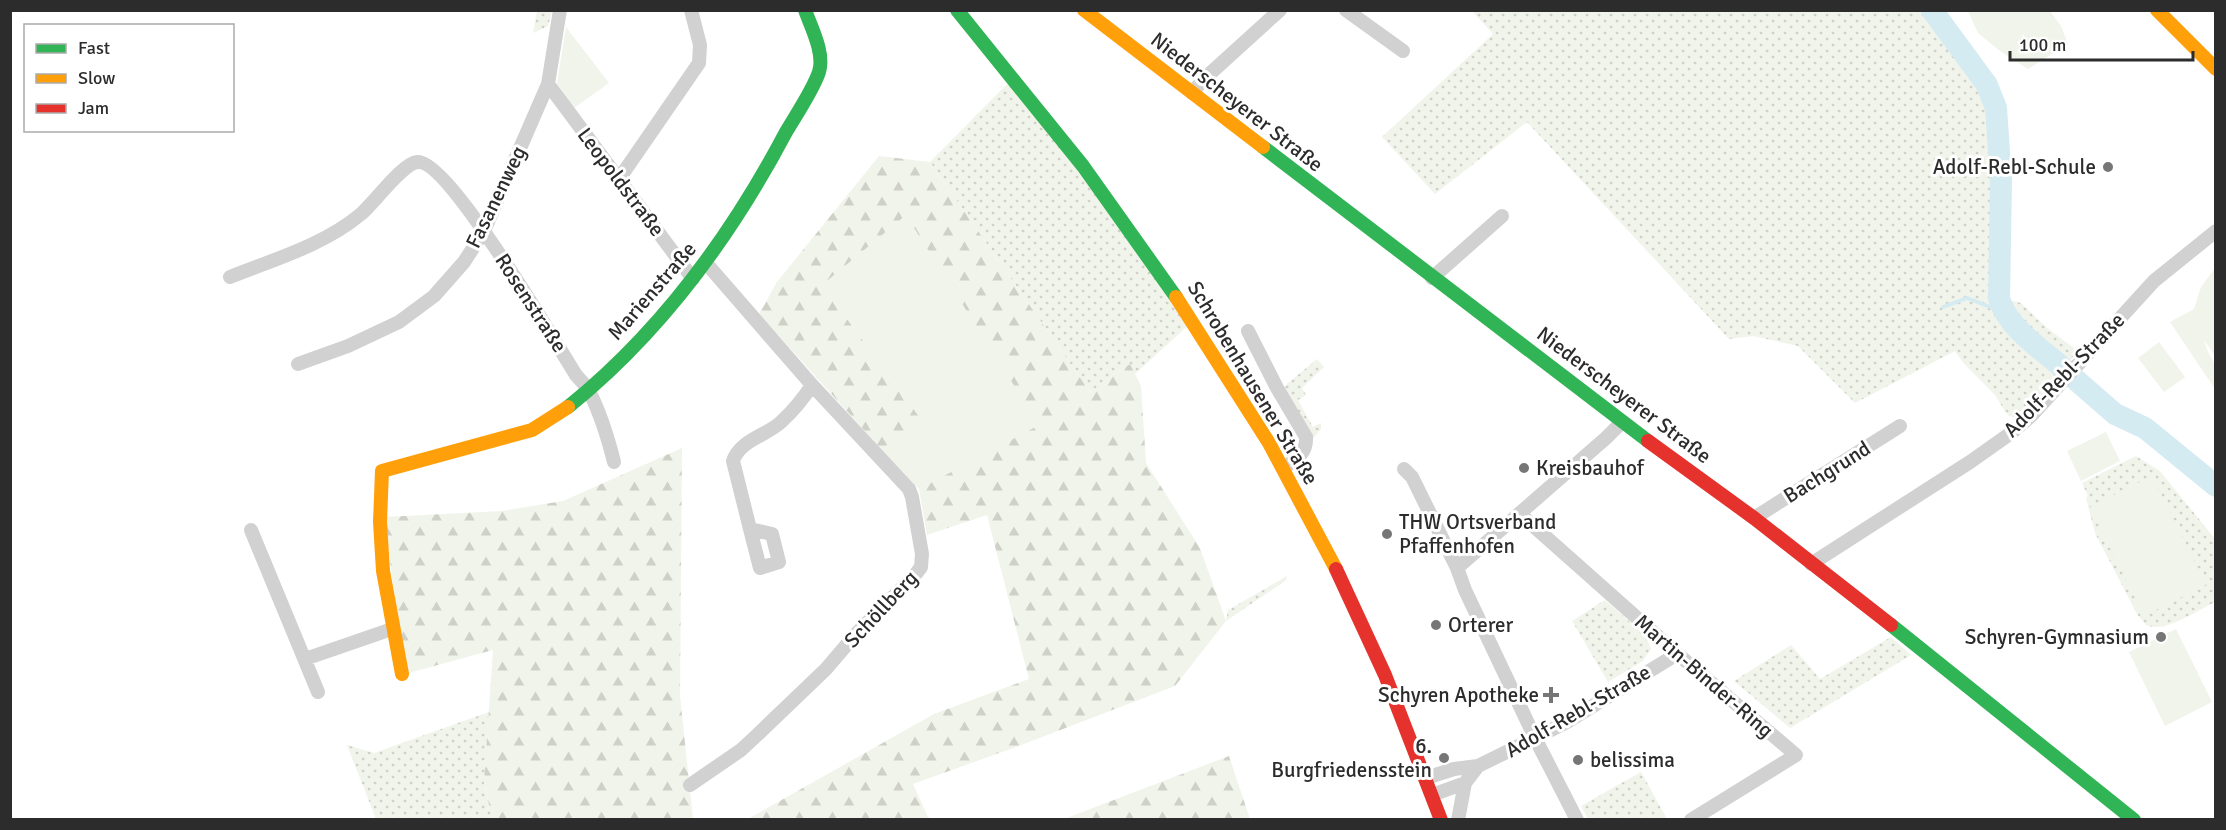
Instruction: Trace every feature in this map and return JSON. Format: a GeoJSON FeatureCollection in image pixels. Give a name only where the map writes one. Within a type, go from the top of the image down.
{"type":"FeatureCollection","features":[{"type":"Feature","properties":{"kind":"street","name":"Fasanenweg"},"geometry":{"type":"LineString","coordinates":[[298,364],[348,346],[411,315],[465,262],[484,231],[548,84],[560,10]]}},
{"type":"Feature","properties":{"kind":"street"},"geometry":{"type":"LineString","coordinates":[[619,179],[699,63],[700,45],[692,10]]}},
{"type":"Feature","properties":{"kind":"street","name":"Marienstraße"},"geometry":{"type":"LineString","coordinates":[[392,629],[382,571],[380,522],[382,471],[532,430],[558,415],[589,390],[650,329],[706,263],[757,187],[819,71],[818,45],[805,10]]}},
{"type":"Feature","properties":{"kind":"street","name":"Schrobenhausener Straße"},"geometry":{"type":"LineString","coordinates":[[957,10],[1014,77],[1150,258],[1208,344],[1283,468],[1370,642],[1441,819]]}},
{"type":"Feature","properties":{"kind":"street"},"geometry":{"type":"LineString","coordinates":[[1192,93],[1204,79],[1280,10]]}},
{"type":"Feature","properties":{"kind":"street"},"geometry":{"type":"LineString","coordinates":[[1346,10],[1403,51]]}},
{"type":"Feature","properties":{"kind":"street"},"geometry":{"type":"LineString","coordinates":[[2157,10],[2216,69]]}},
{"type":"Feature","properties":{"kind":"street","name":"Niederscheyerer Straße"},"geometry":{"type":"LineString","coordinates":[[1086,11],[1432,278],[1622,422],[1754,518],[2134,819]]}},
{"type":"Feature","properties":{"kind":"street","name":"Leopoldstraße"},"geometry":{"type":"LineString","coordinates":[[548,84],[693,279]]}},
{"type":"Feature","properties":{"kind":"street","name":"Rosenstraße"},"geometry":{"type":"LineString","coordinates":[[230,277],[309,245],[342,228],[367,209],[404,168],[414,162],[421,162],[446,185],[484,231],[529,296],[577,375],[589,390],[614,462]]}},
{"type":"Feature","properties":{"kind":"street"},"geometry":{"type":"LineString","coordinates":[[1432,278],[1502,216]]}},
{"type":"Feature","properties":{"kind":"street","name":"Adolf-Rebl-Straße"},"geometry":{"type":"LineString","coordinates":[[1811,564],[2004,439],[2031,416],[2154,281],[2216,231]]}},
{"type":"Feature","properties":{"kind":"street","name":"Schöllberg"},"geometry":{"type":"LineString","coordinates":[[690,785],[741,750],[826,669],[921,567],[922,554],[909,489],[812,386],[706,263]]}},
{"type":"Feature","properties":{"kind":"street"},"geometry":{"type":"LineString","coordinates":[[1248,331],[1277,388],[1306,437],[1306,447],[1302,454],[1283,468]]}},
{"type":"Feature","properties":{"kind":"street"},"geometry":{"type":"LineString","coordinates":[[750,529],[733,460],[736,452],[779,423],[812,386]]}},
{"type":"Feature","properties":{"kind":"street"},"geometry":{"type":"LineString","coordinates":[[1457,568],[1622,422]]}},
{"type":"Feature","properties":{"kind":"street","name":"Bachgrund"},"geometry":{"type":"LineString","coordinates":[[1754,518],[1900,426]]}},
{"type":"Feature","properties":{"kind":"street"},"geometry":{"type":"LineString","coordinates":[[1404,469],[1412,477],[1457,568],[1465,590],[1535,738],[1577,819]]}},
{"type":"Feature","properties":{"kind":"street","name":"Martin-Binder-Ring"},"geometry":{"type":"LineString","coordinates":[[1520,514],[1677,654],[1796,755],[1691,819]]}},
{"type":"Feature","properties":{"kind":"street"},"geometry":{"type":"LineString","coordinates":[[251,530],[318,692]]}},
{"type":"Feature","properties":{"kind":"street"},"geometry":{"type":"LineString","coordinates":[[305,658],[392,629],[402,674]]}},
{"type":"Feature","properties":{"kind":"street","name":"Adolf-Rebl-Straße"},"geometry":{"type":"LineString","coordinates":[[1426,778],[1454,769],[1478,766],[1535,738],[1567,722],[1677,654]]}},
{"type":"Feature","properties":{"kind":"street","name":"Adolf-Rebl-Straße"},"geometry":{"type":"LineString","coordinates":[[1458,819],[1465,783],[1478,766]]}},
{"type":"Feature","properties":{"kind":"street"},"geometry":{"type":"LineString","coordinates":[[1432,795],[1465,783]]}},
{"type":"Feature","properties":{"kind":"green space"},"geometry":{"type":"Polygon","coordinates":[[[537,11],[552,11],[548,26],[533,33],[537,11]]]}},
{"type":"Feature","properties":{"kind":"green space"},"geometry":{"type":"Polygon","coordinates":[[[1472,11],[1946,11],[1997,89],[2006,299],[2021,303],[2047,328],[2078,351],[2021,417],[2009,416],[1994,395],[1955,351],[1855,403],[1798,346],[1754,336],[1729,339],[1527,122],[1435,194],[1382,137],[1493,34],[1472,11]]]}},
{"type":"Feature","properties":{"kind":"green space"},"geometry":{"type":"Polygon","coordinates":[[[1968,11],[2050,11],[2061,26],[2068,44],[2028,69],[1978,33],[1968,11]]]}},
{"type":"Feature","properties":{"kind":"green space"},"geometry":{"type":"Polygon","coordinates":[[[566,27],[609,83],[574,108],[557,83],[566,27]]]}},
{"type":"Feature","properties":{"kind":"green space"},"geometry":{"type":"Polygon","coordinates":[[[1014,77],[1193,321],[1135,374],[1130,364],[1090,392],[930,162],[1014,77]]]}},
{"type":"Feature","properties":{"kind":"green space"},"geometry":{"type":"Polygon","coordinates":[[[879,156],[930,162],[1090,392],[1130,364],[1141,386],[1146,463],[1200,548],[1226,621],[1175,686],[913,784],[929,819],[746,820],[934,714],[1029,679],[987,515],[927,535],[919,489],[1038,425],[822,285],[921,419],[882,450],[759,314],[777,282],[879,156]]]}},
{"type":"Feature","properties":{"kind":"green space"},"geometry":{"type":"Polygon","coordinates":[[[906,215],[1039,425],[919,489],[882,450],[921,419],[822,285],[906,215]]]}},
{"type":"Feature","properties":{"kind":"green space"},"geometry":{"type":"Polygon","coordinates":[[[2215,268],[2215,356],[2204,340],[2215,364],[2215,389],[2170,322],[2194,309],[2201,287],[2215,268]]]}},
{"type":"Feature","properties":{"kind":"green space"},"geometry":{"type":"Polygon","coordinates":[[[2159,342],[2185,377],[2164,392],[2138,358],[2159,342]]]}},
{"type":"Feature","properties":{"kind":"green space"},"geometry":{"type":"Polygon","coordinates":[[[1317,359],[1324,367],[1302,388],[1306,395],[1298,400],[1313,427],[1321,423],[1321,429],[1312,440],[1281,389],[1317,359]]]}},
{"type":"Feature","properties":{"kind":"green space"},"geometry":{"type":"Polygon","coordinates":[[[2106,432],[2120,461],[2081,481],[2067,451],[2106,432]]]}},
{"type":"Feature","properties":{"kind":"green space"},"geometry":{"type":"Polygon","coordinates":[[[682,448],[680,696],[693,819],[492,819],[484,781],[493,650],[405,674],[384,517],[502,511],[563,501],[682,448]]]}},
{"type":"Feature","properties":{"kind":"green space"},"geometry":{"type":"Polygon","coordinates":[[[2136,456],[2160,471],[2215,539],[2215,602],[2181,620],[2162,626],[2146,625],[2137,614],[2095,533],[2086,498],[2088,496],[2082,483],[2136,456]]]}},
{"type":"Feature","properties":{"kind":"green space"},"geometry":{"type":"Polygon","coordinates":[[[2152,476],[2206,585],[2144,616],[2090,507],[2152,476]]]}},
{"type":"Feature","properties":{"kind":"green space"},"geometry":{"type":"Polygon","coordinates":[[[1287,576],[1285,581],[1226,621],[1228,610],[1287,576]]]}},
{"type":"Feature","properties":{"kind":"green space"},"geometry":{"type":"Polygon","coordinates":[[[1605,600],[1646,636],[1651,649],[1643,661],[1608,682],[1572,621],[1605,600]]]}},
{"type":"Feature","properties":{"kind":"green space"},"geometry":{"type":"Polygon","coordinates":[[[2176,629],[2212,702],[2165,726],[2129,652],[2176,629]]]}},
{"type":"Feature","properties":{"kind":"green space"},"geometry":{"type":"Polygon","coordinates":[[[1891,637],[1911,655],[1790,728],[1734,681],[1791,645],[1820,679],[1891,637]]]}},
{"type":"Feature","properties":{"kind":"green space"},"geometry":{"type":"Polygon","coordinates":[[[489,712],[484,781],[492,819],[376,819],[347,745],[374,753],[489,712]]]}},
{"type":"Feature","properties":{"kind":"green space"},"geometry":{"type":"Polygon","coordinates":[[[1229,756],[1250,819],[1064,819],[1229,756]]]}},
{"type":"Feature","properties":{"kind":"green space"},"geometry":{"type":"Polygon","coordinates":[[[1641,772],[1667,819],[1588,819],[1581,806],[1641,772]]]}},
{"type":"Feature","properties":{"kind":"waterway"},"geometry":{"type":"LineString","coordinates":[[1932,10],[1987,85],[1996,108],[2001,180],[1999,299],[2010,320],[2018,329],[2063,368]]}},
{"type":"Feature","properties":{"kind":"waterway"},"geometry":{"type":"LineString","coordinates":[[1943,307],[1967,298],[2003,312]]}},
{"type":"Feature","properties":{"kind":"waterway"},"geometry":{"type":"LineString","coordinates":[[2076,380],[2115,414],[2145,428],[2216,486]]}},
{"type":"Feature","properties":{"kind":"traffic: fast"},"geometry":{"type":"LineString","coordinates":[[568,407],[602,378],[663,315],[717,245],[765,171],[819,72],[819,49],[805,10]]}},
{"type":"Feature","properties":{"kind":"traffic: fast"},"geometry":{"type":"LineString","coordinates":[[957,10],[1083,166],[1176,297]]}},
{"type":"Feature","properties":{"kind":"traffic: fast"},"geometry":{"type":"LineString","coordinates":[[1263,147],[1648,441]]}},
{"type":"Feature","properties":{"kind":"traffic: fast"},"geometry":{"type":"LineString","coordinates":[[1891,625],[2134,820]]}},
{"type":"Feature","properties":{"kind":"traffic: slow"},"geometry":{"type":"LineString","coordinates":[[1084,10],[1263,147]]}},
{"type":"Feature","properties":{"kind":"traffic: slow"},"geometry":{"type":"LineString","coordinates":[[2157,10],[2216,69]]}},
{"type":"Feature","properties":{"kind":"traffic: slow"},"geometry":{"type":"LineString","coordinates":[[1176,297],[1269,443],[1336,569]]}},
{"type":"Feature","properties":{"kind":"traffic: slow"},"geometry":{"type":"LineString","coordinates":[[402,674],[383,571],[380,522],[382,471],[532,430],[568,407]]}},
{"type":"Feature","properties":{"kind":"traffic: jam"},"geometry":{"type":"LineString","coordinates":[[1648,441],[1754,518],[1891,625]]}},
{"type":"Feature","properties":{"kind":"traffic: jam"},"geometry":{"type":"LineString","coordinates":[[1336,569],[1385,675],[1441,820]]}},
{"type":"Feature","properties":{"kind":"place","name":"Adolf-Rebl-Schule"},"geometry":{"type":"Point","coordinates":[2108,167]}},
{"type":"Feature","properties":{"kind":"place","name":"Kreisbauhof"},"geometry":{"type":"Point","coordinates":[1524,468]}},
{"type":"Feature","properties":{"kind":"place","name":"THW Ortsverband Pfaffenhofen"},"geometry":{"type":"Point","coordinates":[1387,534]}},
{"type":"Feature","properties":{"kind":"place","name":"Orterer"},"geometry":{"type":"Point","coordinates":[1436,625]}},
{"type":"Feature","properties":{"kind":"place","name":"Schyren-Gymnasium"},"geometry":{"type":"Point","coordinates":[2161,637]}},
{"type":"Feature","properties":{"kind":"place","name":"Schyren Apotheke"},"geometry":{"type":"Point","coordinates":[1551,695]}},
{"type":"Feature","properties":{"kind":"place","name":"6. Burgfriedensstein"},"geometry":{"type":"Point","coordinates":[1444,758]}},
{"type":"Feature","properties":{"kind":"place","name":"belissima"},"geometry":{"type":"Point","coordinates":[1578,760]}}]}
